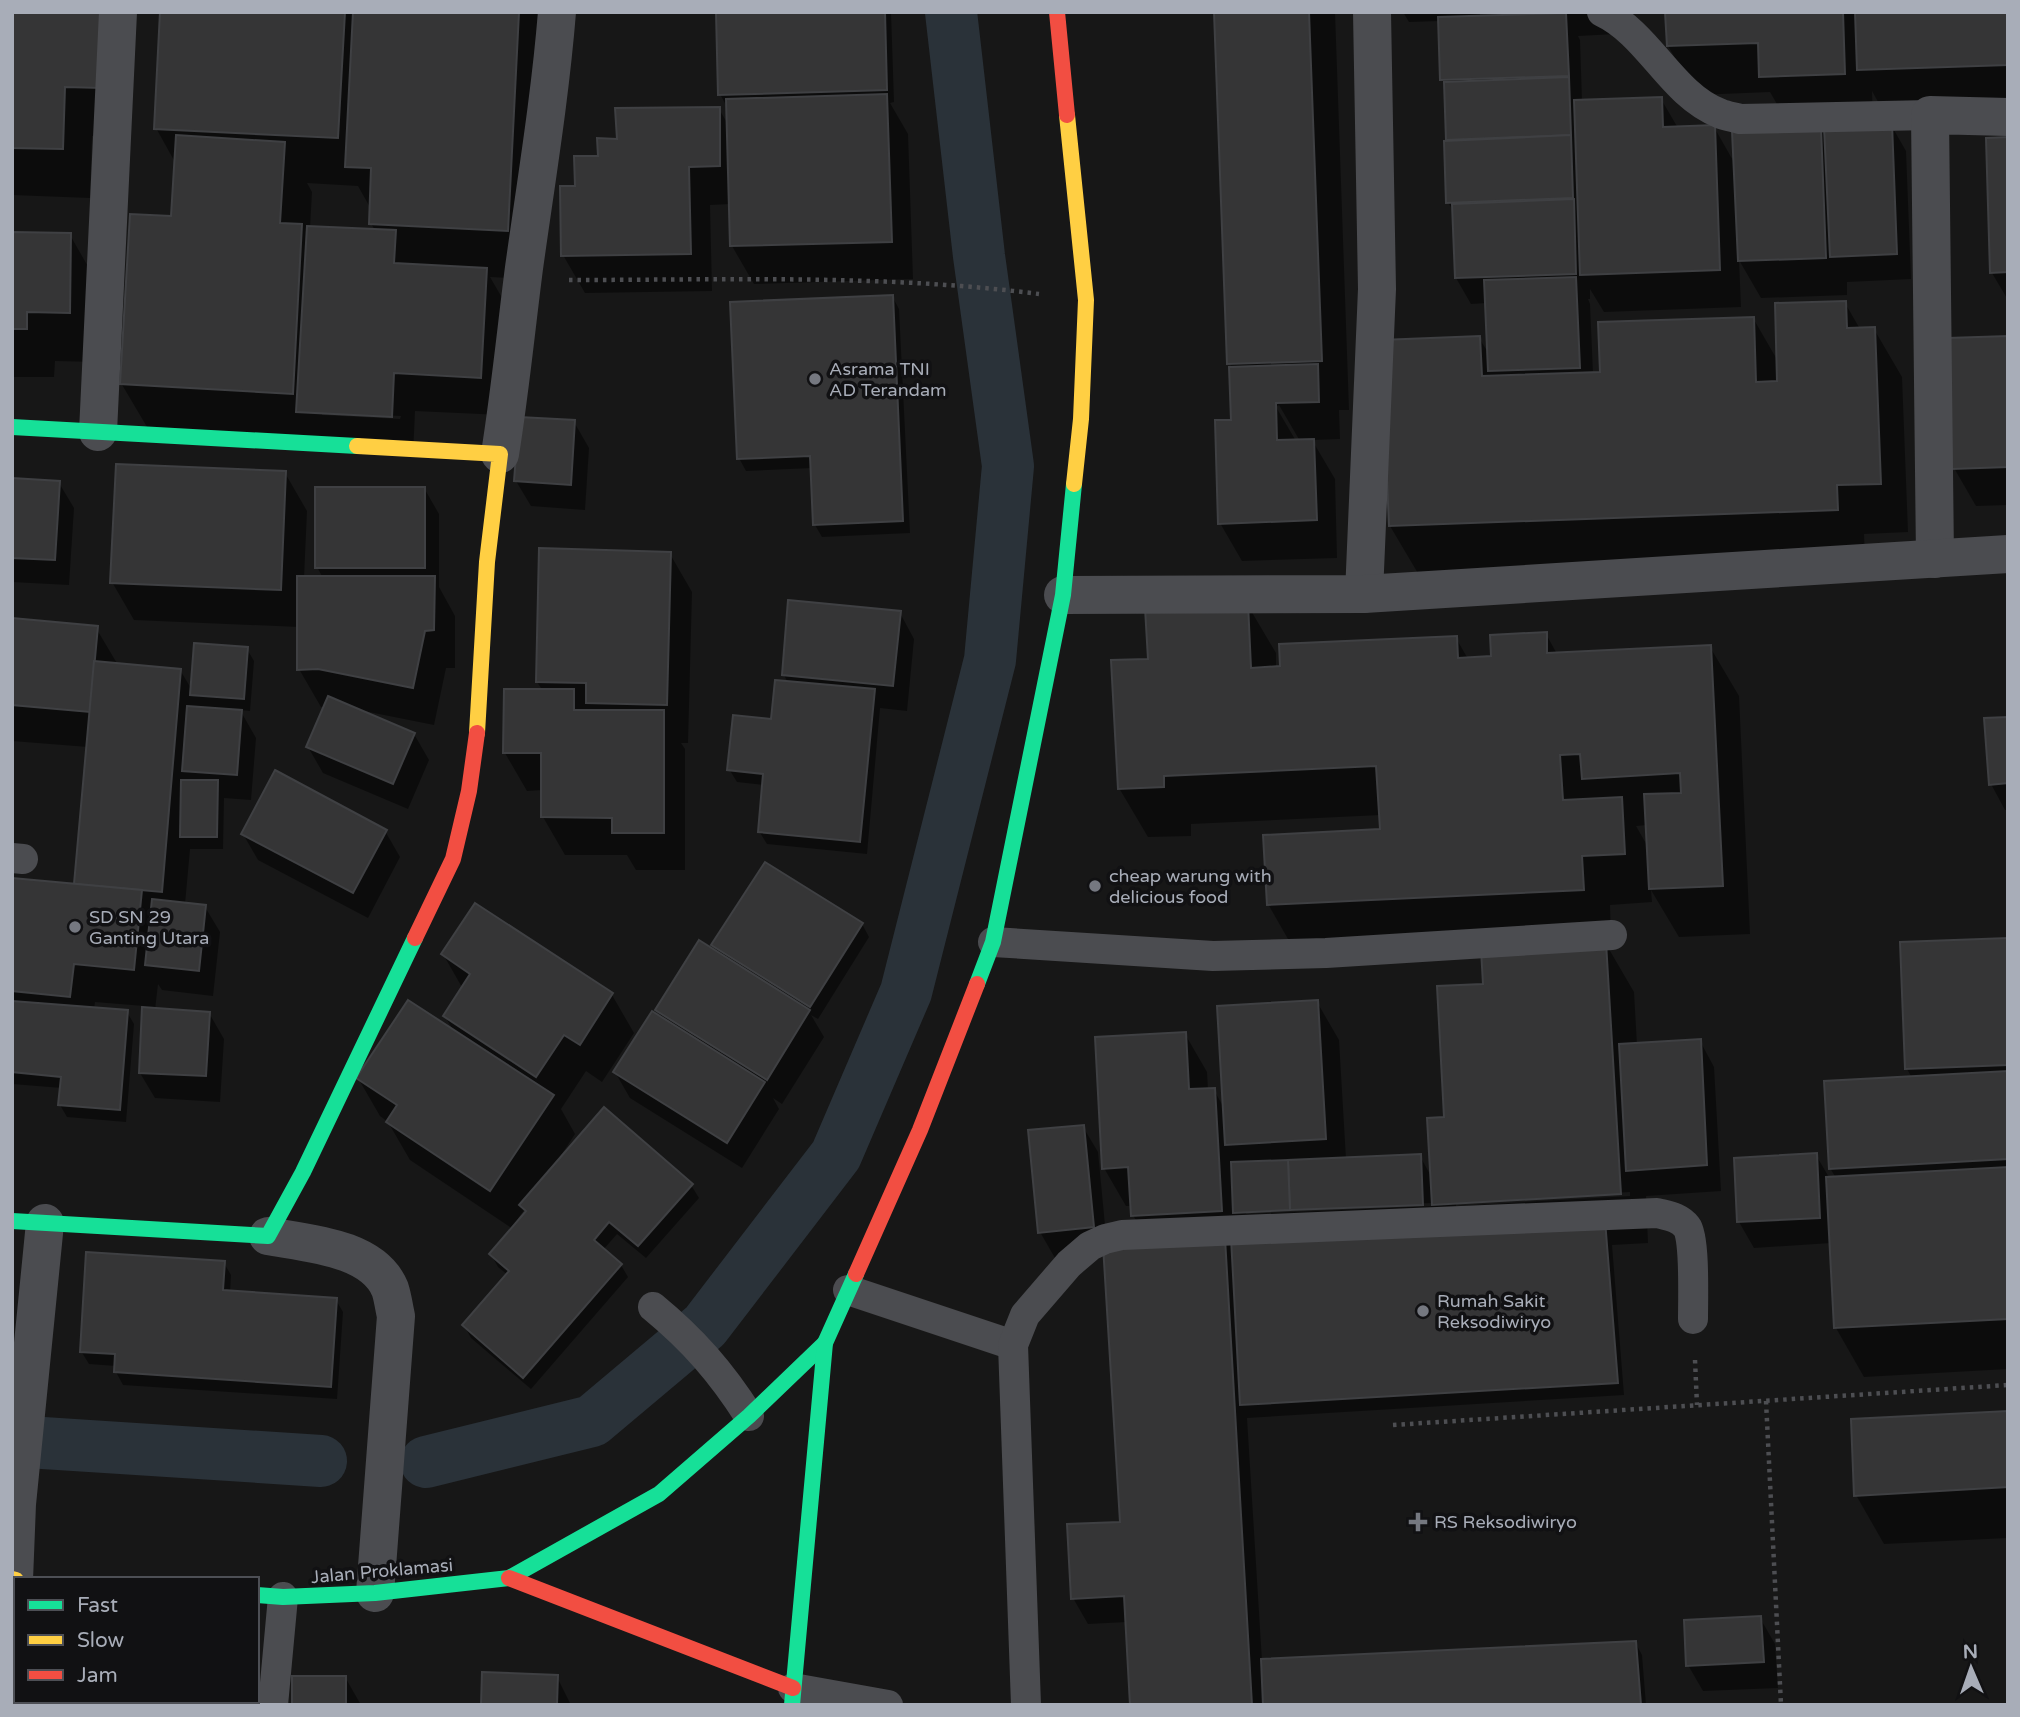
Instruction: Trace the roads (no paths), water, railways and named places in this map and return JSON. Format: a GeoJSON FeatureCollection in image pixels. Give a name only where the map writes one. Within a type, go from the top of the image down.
{"type":"FeatureCollection","features":[{"type":"Feature","properties":{"kind":"main road"},"geometry":{"type":"LineString","coordinates":[[509,1578],[792,1696],[825,1343],[920,1130],[993,942],[1063,595],[1081,419],[1086,300],[1057,12]]}},
{"type":"Feature","properties":{"kind":"main road"},"geometry":{"type":"LineString","coordinates":[[12,427],[500,454],[487,562],[479,720],[469,791],[453,859],[303,1172],[268,1236],[29,1222]]}},
{"type":"Feature","properties":{"kind":"main road"},"geometry":{"type":"LineString","coordinates":[[509,1578],[659,1494],[749,1416],[825,1343]]}},
{"type":"Feature","properties":{"kind":"main road","name":"Jalan Proklamasi"},"geometry":{"type":"LineString","coordinates":[[270,1596],[375,1593],[509,1578]]}},
{"type":"Feature","properties":{"kind":"street"},"geometry":{"type":"LineString","coordinates":[[97,432],[118,12]]}},
{"type":"Feature","properties":{"kind":"street"},"geometry":{"type":"LineString","coordinates":[[500,454],[509,401],[522,280],[543,144],[557,12]]}},
{"type":"Feature","properties":{"kind":"street"},"geometry":{"type":"LineString","coordinates":[[1364,594],[1377,289],[1373,12]]}},
{"type":"Feature","properties":{"kind":"street"},"geometry":{"type":"LineString","coordinates":[[1935,559],[1930,115],[2008,117]]}},
{"type":"Feature","properties":{"kind":"street"},"geometry":{"type":"LineString","coordinates":[[1063,595],[1364,594],[2008,554]]}},
{"type":"Feature","properties":{"kind":"street"},"geometry":{"type":"LineString","coordinates":[[14,1577],[17,1504],[27,1416],[29,1222]]}},
{"type":"Feature","properties":{"kind":"street"},"geometry":{"type":"LineString","coordinates":[[268,1236],[333,1247],[367,1261],[389,1287],[396,1316],[375,1593]]}},
{"type":"Feature","properties":{"kind":"lane"},"geometry":{"type":"LineString","coordinates":[[1602,12],[1646,45],[1688,93],[1717,113],[1740,119],[1930,115]]}},
{"type":"Feature","properties":{"kind":"lane"},"geometry":{"type":"LineString","coordinates":[[993,942],[1213,956],[1326,953],[1612,935]]}},
{"type":"Feature","properties":{"kind":"lane"},"geometry":{"type":"LineString","coordinates":[[1026,1705],[1013,1345],[1025,1315],[1090,1246],[1105,1239],[1122,1236],[1657,1213],[1675,1217],[1688,1228],[1692,1242],[1693,1319]]}},
{"type":"Feature","properties":{"kind":"lane"},"geometry":{"type":"LineString","coordinates":[[848,1290],[1013,1345]]}},
{"type":"Feature","properties":{"kind":"lane"},"geometry":{"type":"LineString","coordinates":[[653,1307],[678,1328],[726,1379],[749,1416]]}},
{"type":"Feature","properties":{"kind":"lane"},"geometry":{"type":"LineString","coordinates":[[270,1596],[273,1705]]}},
{"type":"Feature","properties":{"kind":"lane"},"geometry":{"type":"LineString","coordinates":[[792,1696],[888,1705]]}},
{"type":"Feature","properties":{"kind":"waterway"},"geometry":{"type":"LineString","coordinates":[[426,1462],[592,1421],[705,1326],[836,1155],[906,992],[990,660],[1008,466],[979,256],[951,12]]}},
{"type":"Feature","properties":{"kind":"waterway"},"geometry":{"type":"LineString","coordinates":[[12,1441],[321,1461]]}},
{"type":"Feature","properties":{"kind":"place","name":"Asrama TNI AD Terandam"},"geometry":{"type":"Point","coordinates":[815,379]}},
{"type":"Feature","properties":{"kind":"place","name":"cheap warung with delicious food"},"geometry":{"type":"Point","coordinates":[1095,886]}},
{"type":"Feature","properties":{"kind":"place","name":"SD SN 29 Ganting Utara"},"geometry":{"type":"Point","coordinates":[75,927]}},
{"type":"Feature","properties":{"kind":"place","name":"Rumah Sakit Reksodiwiryo"},"geometry":{"type":"Point","coordinates":[1423,1311]}},
{"type":"Feature","properties":{"kind":"place","name":"RS Reksodiwiryo"},"geometry":{"type":"Point","coordinates":[1418,1522]}}]}
